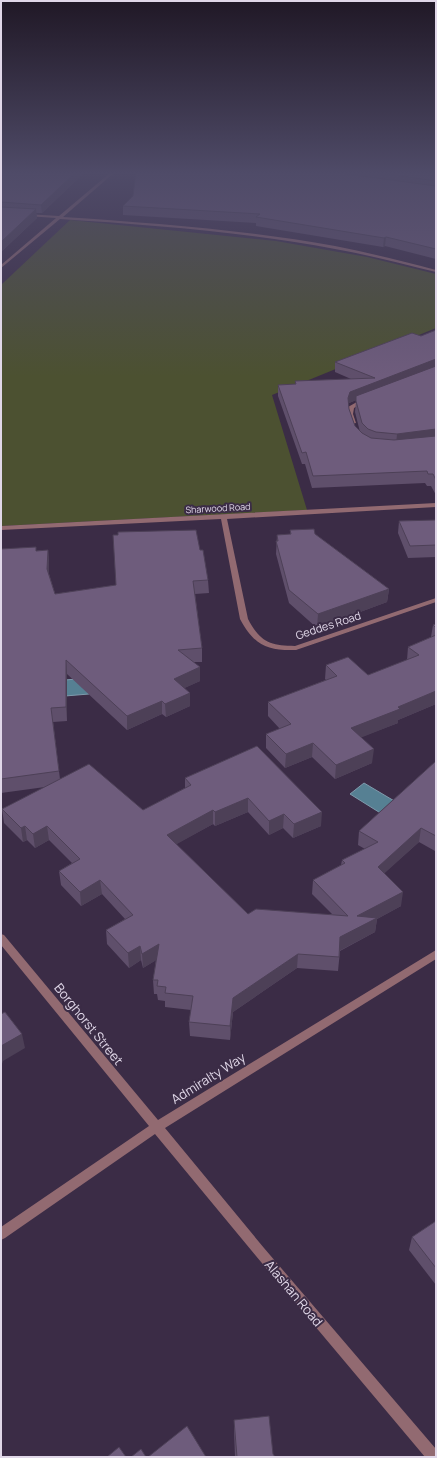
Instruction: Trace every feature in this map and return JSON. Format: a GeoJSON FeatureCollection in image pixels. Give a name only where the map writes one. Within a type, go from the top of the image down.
{"type":"FeatureCollection","features":[{"type":"Feature","properties":{"kind":"street"},"geometry":{"type":"LineString","coordinates":[[1,267],[32,240]]}},
{"type":"Feature","properties":{"kind":"street"},"geometry":{"type":"LineString","coordinates":[[285,240],[346,250],[436,271]]}},
{"type":"Feature","properties":{"kind":"street"},"geometry":{"type":"LineString","coordinates":[[356,431],[350,414],[351,407],[372,397]]}},
{"type":"Feature","properties":{"kind":"street","name":"Sharwood Road"},"geometry":{"type":"LineString","coordinates":[[1,528],[436,505]]}},
{"type":"Feature","properties":{"kind":"street","name":"Geddes Road"},"geometry":{"type":"LineString","coordinates":[[224,517],[244,619],[250,631],[257,640],[266,645],[278,649],[296,648],[436,600]]}},
{"type":"Feature","properties":{"kind":"street","name":"Borghorst Street"},"geometry":{"type":"LineString","coordinates":[[1,938],[156,1127]]}},
{"type":"Feature","properties":{"kind":"street","name":"Admiralty Way"},"geometry":{"type":"LineString","coordinates":[[1,1234],[156,1127],[436,954]]}},
{"type":"Feature","properties":{"kind":"street","name":"Alashan Road"},"geometry":{"type":"LineString","coordinates":[[156,1127],[434,1457]]}},
{"type":"Feature","properties":{"kind":"green space"},"geometry":{"type":"Polygon","coordinates":[[[49,240],[267,240],[367,257],[436,274],[436,328],[272,395],[307,510],[1,526],[1,285],[49,240]]]}},
{"type":"Feature","properties":{"kind":"water"},"geometry":{"type":"Polygon","coordinates":[[[88,678],[89,694],[65,696],[65,680],[88,678]]]}},
{"type":"Feature","properties":{"kind":"water"},"geometry":{"type":"Polygon","coordinates":[[[364,783],[396,802],[382,814],[350,794],[364,783]]]}},
{"type":"Feature","properties":{"kind":"building"},"geometry":{"type":"Polygon","coordinates":[[[399,240],[436,240],[436,249],[399,240]]]}},
{"type":"Feature","properties":{"kind":"building"},"geometry":{"type":"Polygon","coordinates":[[[436,330],[436,359],[350,392],[348,398],[349,409],[355,426],[362,433],[371,438],[394,440],[436,436],[436,480],[433,474],[428,474],[427,471],[313,476],[306,452],[302,453],[278,385],[296,384],[295,381],[375,378],[335,362],[412,333],[421,336],[436,330]]]}},
{"type":"Feature","properties":{"kind":"building"},"geometry":{"type":"Polygon","coordinates":[[[436,366],[436,429],[397,434],[376,432],[368,429],[362,423],[356,396],[436,366]]]}},
{"type":"Feature","properties":{"kind":"building"},"geometry":{"type":"Polygon","coordinates":[[[436,520],[436,545],[410,546],[399,521],[436,520]]]}},
{"type":"Feature","properties":{"kind":"building"},"geometry":{"type":"Polygon","coordinates":[[[314,529],[315,534],[389,589],[318,614],[289,590],[276,541],[278,541],[277,535],[291,534],[290,530],[314,529]]]}},
{"type":"Feature","properties":{"kind":"building"},"geometry":{"type":"Polygon","coordinates":[[[196,530],[200,550],[203,550],[208,580],[193,581],[202,648],[178,650],[200,667],[174,679],[190,693],[165,704],[162,701],[127,716],[66,660],[66,707],[51,708],[59,771],[1,779],[1,549],[36,547],[36,551],[48,550],[47,569],[55,594],[116,585],[113,535],[118,535],[118,532],[196,530]]]}},
{"type":"Feature","properties":{"kind":"building"},"geometry":{"type":"Polygon","coordinates":[[[436,635],[436,691],[398,707],[400,709],[351,728],[374,749],[336,765],[313,743],[286,754],[266,734],[291,724],[268,702],[337,676],[326,665],[348,657],[368,675],[419,655],[408,647],[436,635]]]}},
{"type":"Feature","properties":{"kind":"building"},"geometry":{"type":"Polygon","coordinates":[[[257,746],[322,812],[294,824],[284,814],[269,821],[248,798],[215,812],[213,810],[167,835],[248,914],[256,909],[348,916],[313,880],[345,863],[342,860],[378,842],[359,831],[436,761],[436,836],[421,828],[378,867],[403,892],[357,916],[377,918],[340,937],[339,957],[298,954],[233,998],[230,1026],[189,1022],[193,996],[165,993],[166,987],[157,986],[158,980],[153,980],[159,944],[142,954],[140,946],[128,953],[106,930],[133,915],[100,880],[80,892],[59,871],[80,859],[47,826],[33,834],[25,826],[21,828],[2,809],[89,764],[143,810],[191,785],[185,778],[257,746]]]}},
{"type":"Feature","properties":{"kind":"building"},"geometry":{"type":"Polygon","coordinates":[[[5,1012],[22,1034],[1,1046],[1,1014],[5,1012]]]}},
{"type":"Feature","properties":{"kind":"building"},"geometry":{"type":"Polygon","coordinates":[[[436,1221],[436,1268],[412,1237],[436,1221]]]}},
{"type":"Feature","properties":{"kind":"building"},"geometry":{"type":"Polygon","coordinates":[[[269,1416],[273,1454],[275,1457],[237,1457],[234,1420],[269,1416]]]}},
{"type":"Feature","properties":{"kind":"building"},"geometry":{"type":"Polygon","coordinates":[[[187,1426],[206,1457],[148,1457],[187,1426]]]}},
{"type":"Feature","properties":{"kind":"building"},"geometry":{"type":"Polygon","coordinates":[[[119,1447],[126,1457],[107,1457],[119,1447]]]}},
{"type":"Feature","properties":{"kind":"building"},"geometry":{"type":"Polygon","coordinates":[[[141,1449],[146,1457],[131,1457],[141,1449]]]}}]}
